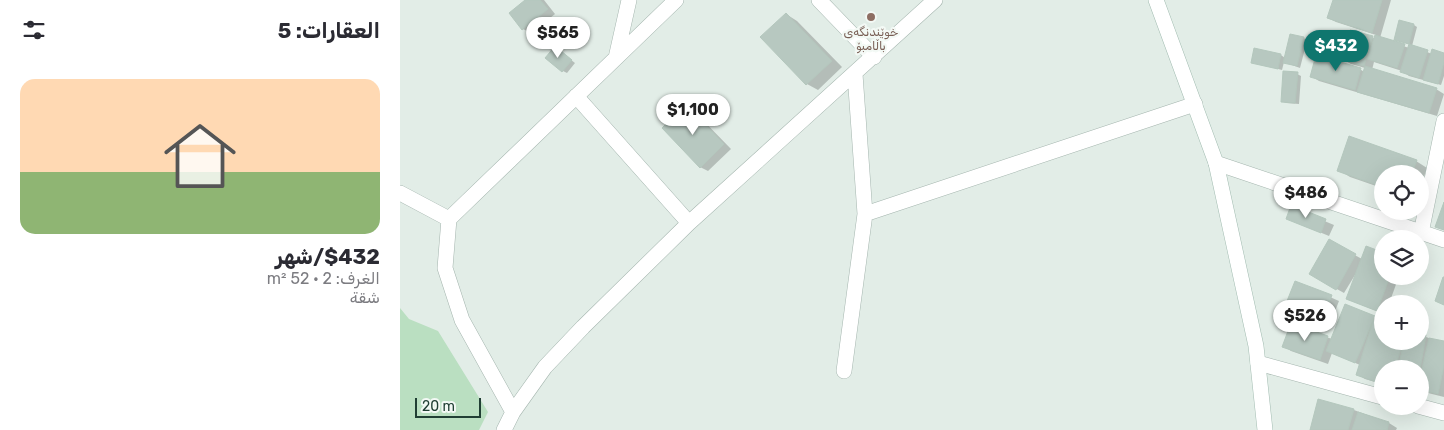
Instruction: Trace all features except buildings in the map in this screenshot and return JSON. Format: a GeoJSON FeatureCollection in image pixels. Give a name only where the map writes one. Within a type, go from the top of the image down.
{"type":"FeatureCollection","features":[{"type":"Feature","properties":{"kind":"street"},"geometry":{"type":"LineString","coordinates":[[616,58],[629,0]]}},
{"type":"Feature","properties":{"kind":"street"},"geometry":{"type":"LineString","coordinates":[[513,412],[462,320],[444,268],[449,219],[676,0]]}},
{"type":"Feature","properties":{"kind":"street"},"geometry":{"type":"LineString","coordinates":[[819,0],[874,56]]}},
{"type":"Feature","properties":{"kind":"street"},"geometry":{"type":"LineString","coordinates":[[504,430],[513,412],[545,366],[689,223],[935,0]]}},
{"type":"Feature","properties":{"kind":"street"},"geometry":{"type":"LineString","coordinates":[[1156,0],[1216,163],[1256,346],[1265,430]]}},
{"type":"Feature","properties":{"kind":"street"},"geometry":{"type":"LineString","coordinates":[[844,371],[865,214],[855,74]]}},
{"type":"Feature","properties":{"kind":"street"},"geometry":{"type":"LineString","coordinates":[[576,96],[689,223]]}},
{"type":"Feature","properties":{"kind":"street"},"geometry":{"type":"LineString","coordinates":[[865,214],[1195,104]]}},
{"type":"Feature","properties":{"kind":"street"},"geometry":{"type":"LineString","coordinates":[[1422,230],[1444,121]]}},
{"type":"Feature","properties":{"kind":"street"},"geometry":{"type":"LineString","coordinates":[[1216,163],[1412,230]]}},
{"type":"Feature","properties":{"kind":"street"},"geometry":{"type":"LineString","coordinates":[[400,193],[449,219]]}},
{"type":"Feature","properties":{"kind":"street"},"geometry":{"type":"LineString","coordinates":[[1429,235],[1444,240]]}},
{"type":"Feature","properties":{"kind":"street"},"geometry":{"type":"LineString","coordinates":[[1258,363],[1374,395]]}},
{"type":"Feature","properties":{"kind":"street"},"geometry":{"type":"LineString","coordinates":[[1429,409],[1444,413]]}},
{"type":"Feature","properties":{"kind":"green space"},"geometry":{"type":"Polygon","coordinates":[[[400,308],[409,319],[438,331],[488,412],[479,430],[400,430],[400,308]]]}},
{"type":"Feature","properties":{"kind":"place","name":"خوێندنگەی باڵامبۆ"},"geometry":{"type":"Point","coordinates":[871,17]}}]}
